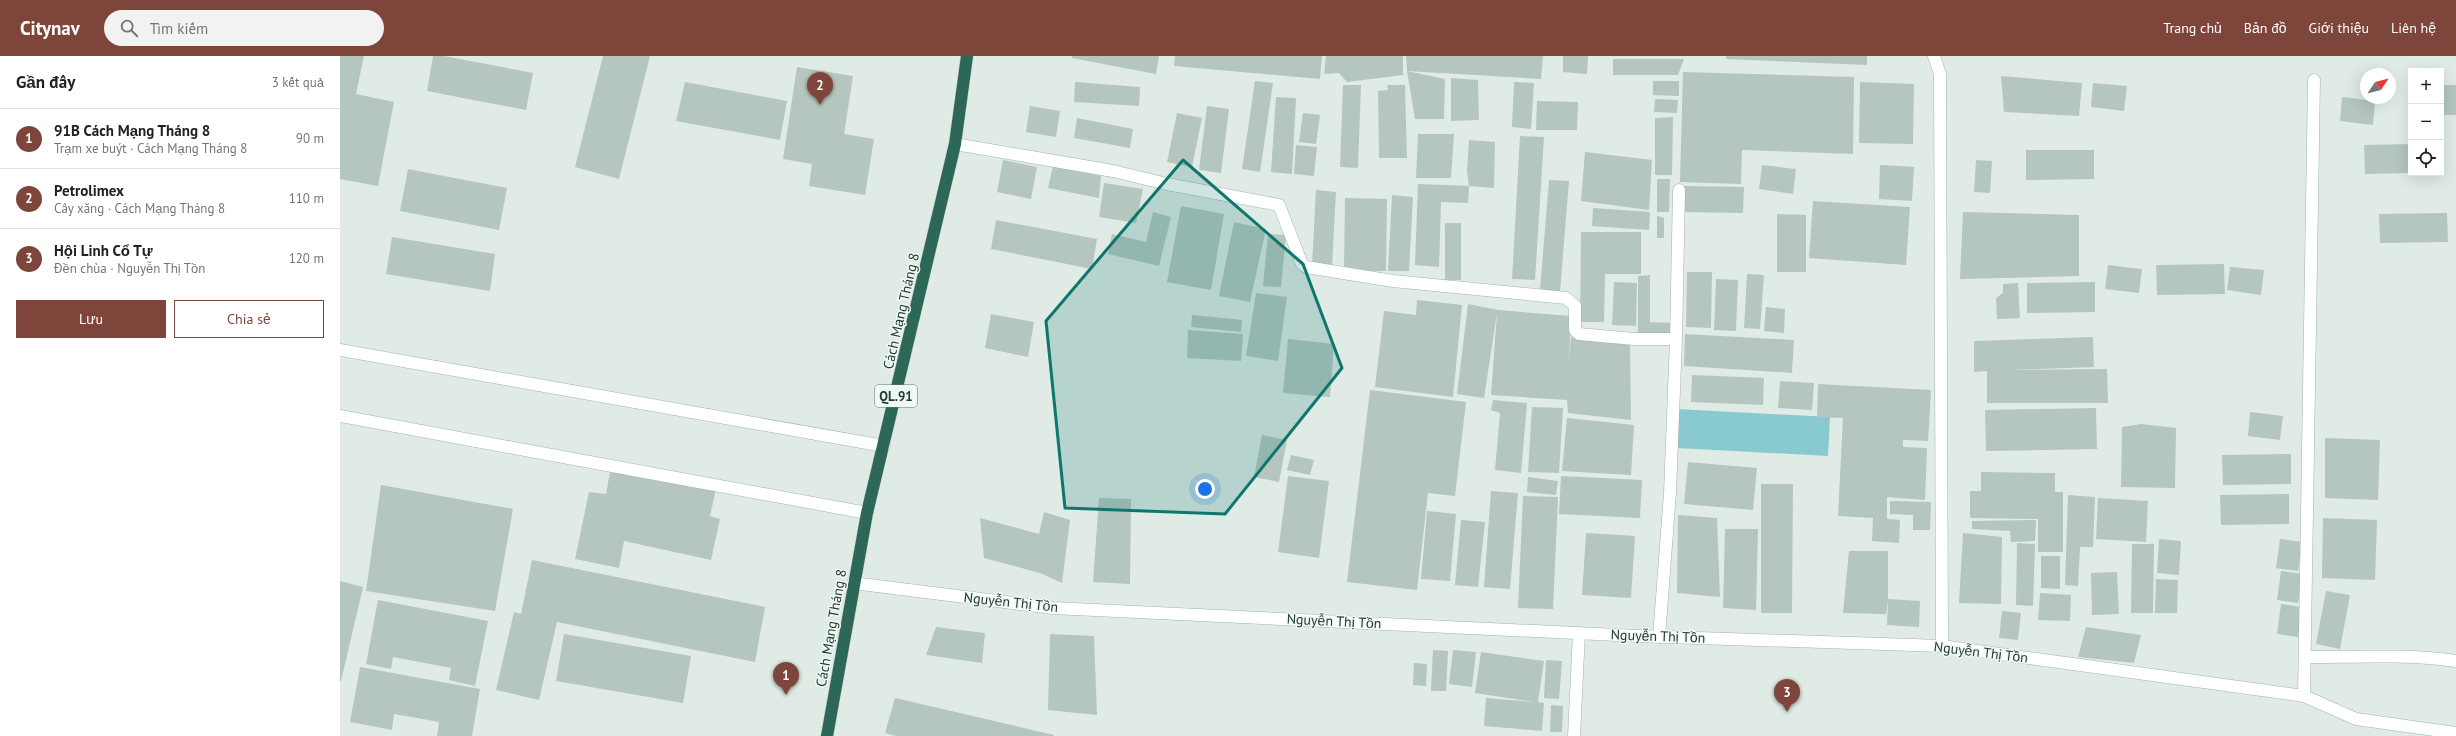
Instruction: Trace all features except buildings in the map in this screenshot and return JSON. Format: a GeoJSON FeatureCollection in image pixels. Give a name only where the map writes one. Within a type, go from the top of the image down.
{"type":"FeatureCollection","features":[{"type":"Feature","properties":{"kind":"highway","name":"Cách Mạng Tháng 8"},"geometry":{"type":"LineString","coordinates":[[827,736],[853,583],[867,513],[955,144],[968,56]]}},
{"type":"Feature","properties":{"kind":"street"},"geometry":{"type":"LineString","coordinates":[[1934,56],[1940,74],[1942,646]]}},
{"type":"Feature","properties":{"kind":"street"},"geometry":{"type":"LineString","coordinates":[[2304,696],[2314,80]]}},
{"type":"Feature","properties":{"kind":"street"},"geometry":{"type":"LineString","coordinates":[[955,144],[1113,171],[1167,184],[1279,206],[1302,264],[1306,267],[1393,281],[1566,298],[1575,306],[1575,330],[1579,334],[1634,339],[1676,339]]}},
{"type":"Feature","properties":{"kind":"street"},"geometry":{"type":"LineString","coordinates":[[1659,637],[1670,493],[1676,339],[1679,190]]}},
{"type":"Feature","properties":{"kind":"street"},"geometry":{"type":"LineString","coordinates":[[340,350],[884,446]]}},
{"type":"Feature","properties":{"kind":"street"},"geometry":{"type":"LineString","coordinates":[[340,416],[867,513]]}},
{"type":"Feature","properties":{"kind":"street","name":"Nguyễn Thị Tồn"},"geometry":{"type":"LineString","coordinates":[[853,583],[1053,608],[1659,637],[1942,646],[2304,696],[2356,718],[2456,733]]}},
{"type":"Feature","properties":{"kind":"street"},"geometry":{"type":"LineString","coordinates":[[1574,736],[1579,633]]}},
{"type":"Feature","properties":{"kind":"street"},"geometry":{"type":"LineString","coordinates":[[2305,657],[2393,656],[2456,661]]}},
{"type":"Feature","properties":{"kind":"highlighted area"},"geometry":{"type":"Polygon","coordinates":[[[1183,160],[1303,264],[1342,368],[1225,514],[1065,508],[1046,321],[1183,160]]]}},
{"type":"Feature","properties":{"kind":"water"},"geometry":{"type":"Polygon","coordinates":[[[1677,409],[1830,417],[1828,456],[1676,448],[1677,409]]]}},
{"type":"Feature","properties":{"kind":"place","name":"Petrolimex"},"geometry":{"type":"Point","coordinates":[820,105]}},
{"type":"Feature","properties":{"kind":"place","name":"91B Cách Mạng Tháng 8"},"geometry":{"type":"Point","coordinates":[786,695]}},
{"type":"Feature","properties":{"kind":"place","name":"Hội Linh Cổ Tự"},"geometry":{"type":"Point","coordinates":[1787,712]}}]}
